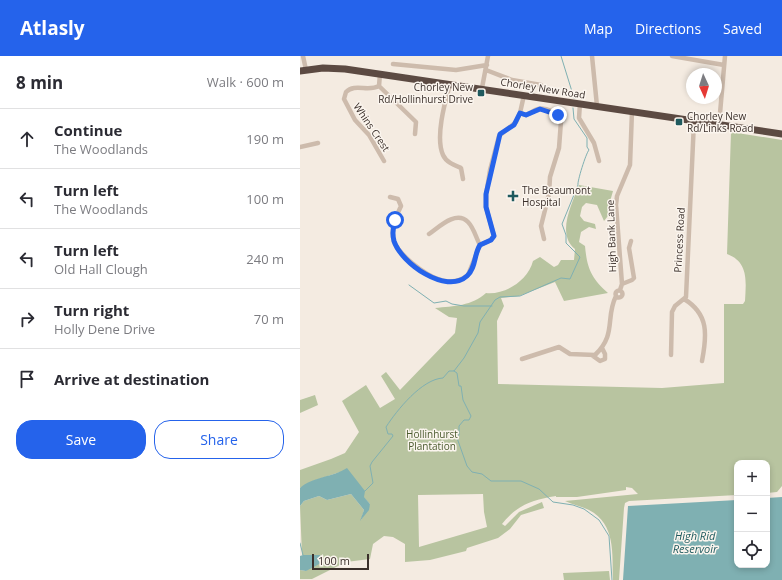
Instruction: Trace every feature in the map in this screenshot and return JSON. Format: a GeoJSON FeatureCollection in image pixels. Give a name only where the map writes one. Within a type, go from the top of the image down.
{"type":"FeatureCollection","features":[{"type":"Feature","properties":{"kind":"highway","name":"Chorley New Road"},"geometry":{"type":"LineString","coordinates":[[303,70],[335,68],[380,74],[482,88],[782,134]]}},
{"type":"Feature","properties":{"kind":"street"},"geometry":{"type":"LineString","coordinates":[[303,56],[303,70]]}},
{"type":"Feature","properties":{"kind":"street"},"geometry":{"type":"LineString","coordinates":[[482,88],[488,56]]}},
{"type":"Feature","properties":{"kind":"street"},"geometry":{"type":"LineString","coordinates":[[592,56],[597,106]]}},
{"type":"Feature","properties":{"kind":"street"},"geometry":{"type":"LineString","coordinates":[[672,56],[724,64]]}},
{"type":"Feature","properties":{"kind":"street"},"geometry":{"type":"LineString","coordinates":[[719,125],[725,56]]}},
{"type":"Feature","properties":{"kind":"street"},"geometry":{"type":"LineString","coordinates":[[397,63],[456,70],[486,67],[512,80],[539,83]]}},
{"type":"Feature","properties":{"kind":"street"},"geometry":{"type":"LineString","coordinates":[[380,74],[379,86],[416,122],[416,134]]}},
{"type":"Feature","properties":{"kind":"street"},"geometry":{"type":"LineString","coordinates":[[450,84],[441,121],[442,152],[448,161],[461,168],[463,179]]}},
{"type":"Feature","properties":{"kind":"street","name":"Whins Crest"},"geometry":{"type":"LineString","coordinates":[[379,86],[371,89],[351,88],[346,92],[344,99],[355,120],[369,135],[384,161]]}},
{"type":"Feature","properties":{"kind":"street"},"geometry":{"type":"LineString","coordinates":[[390,197],[398,199],[401,206],[393,225],[393,238],[401,254],[428,275],[445,281],[456,281],[464,278],[471,271],[480,245],[491,240],[494,236],[486,207],[486,194],[499,136],[514,125],[520,113],[524,95]]}},
{"type":"Feature","properties":{"kind":"street"},"geometry":{"type":"LineString","coordinates":[[580,103],[579,118],[594,143],[599,162]]}},
{"type":"Feature","properties":{"kind":"street"},"geometry":{"type":"LineString","coordinates":[[520,113],[526,115],[538,109],[543,109],[556,113],[561,121],[559,148],[550,177],[549,194],[541,226],[544,239]]}},
{"type":"Feature","properties":{"kind":"street","name":"High Bank Lane"},"geometry":{"type":"LineString","coordinates":[[593,356],[600,361],[605,359],[605,354],[602,348],[609,334],[611,313],[616,296],[619,298],[622,296],[623,292],[620,290],[622,284],[616,205],[617,196],[630,165],[632,111]]}},
{"type":"Feature","properties":{"kind":"street","name":"Princess Road"},"geometry":{"type":"LineString","coordinates":[[684,299],[694,121]]}},
{"type":"Feature","properties":{"kind":"street"},"geometry":{"type":"LineString","coordinates":[[300,147],[318,143]]}},
{"type":"Feature","properties":{"kind":"street"},"geometry":{"type":"LineString","coordinates":[[429,234],[450,219],[460,218],[468,222],[480,245]]}},
{"type":"Feature","properties":{"kind":"street"},"geometry":{"type":"LineString","coordinates":[[622,284],[634,278],[629,248],[631,241]]}},
{"type":"Feature","properties":{"kind":"street"},"geometry":{"type":"LineString","coordinates":[[671,355],[672,312],[675,306],[684,299],[699,312],[704,319],[704,347],[702,361]]}},
{"type":"Feature","properties":{"kind":"street"},"geometry":{"type":"LineString","coordinates":[[522,359],[560,347],[570,354],[593,356],[602,348]]}},
{"type":"Feature","properties":{"kind":"green space","name":"Hollinhurst Plantation"},"geometry":{"type":"Polygon","coordinates":[[[731,132],[782,140],[782,486],[777,492],[770,493],[770,460],[734,460],[734,495],[629,501],[625,503],[619,580],[613,580],[611,540],[604,523],[598,516],[589,510],[565,501],[638,494],[632,488],[626,487],[626,490],[577,497],[556,496],[540,499],[526,504],[513,512],[502,524],[505,526],[519,512],[542,502],[544,508],[521,515],[510,529],[498,538],[467,548],[466,551],[430,560],[405,562],[405,544],[393,537],[384,536],[373,544],[370,559],[346,562],[312,579],[300,579],[300,570],[306,571],[320,555],[302,555],[300,506],[304,501],[319,496],[327,500],[351,494],[364,510],[361,520],[370,504],[340,472],[313,481],[300,488],[300,470],[345,453],[359,432],[342,401],[366,385],[380,408],[395,399],[381,376],[386,372],[400,390],[455,333],[457,318],[449,317],[435,308],[462,305],[475,301],[486,293],[501,292],[508,289],[521,280],[530,268],[533,261],[540,257],[554,267],[558,265],[561,260],[574,260],[575,249],[569,243],[566,227],[567,218],[579,185],[613,191],[611,198],[611,212],[604,221],[597,205],[586,203],[582,207],[580,216],[584,221],[595,224],[596,229],[589,227],[581,232],[579,242],[585,246],[587,261],[591,272],[608,293],[564,301],[555,282],[519,296],[501,298],[504,306],[497,321],[498,384],[662,388],[724,383],[724,304],[743,304],[745,301],[745,273],[743,267],[734,258],[727,254],[731,132]],[[483,494],[418,495],[419,547],[487,527],[483,494]]]}},
{"type":"Feature","properties":{"kind":"green space"},"geometry":{"type":"Polygon","coordinates":[[[315,395],[318,405],[300,413],[300,400],[315,395]]]}},
{"type":"Feature","properties":{"kind":"green space"},"geometry":{"type":"Polygon","coordinates":[[[609,571],[610,580],[564,580],[563,573],[609,571]]]}},
{"type":"Feature","properties":{"kind":"water"},"geometry":{"type":"Polygon","coordinates":[[[347,468],[365,491],[364,497],[370,504],[369,510],[360,521],[364,510],[351,494],[327,500],[319,496],[304,501],[300,506],[300,488],[316,479],[347,468]]]}},
{"type":"Feature","properties":{"kind":"water","name":"High Rid Reservoir"},"geometry":{"type":"Polygon","coordinates":[[[782,497],[782,580],[623,580],[628,506],[734,500],[734,568],[770,568],[770,498],[782,497]]]}},
{"type":"Feature","properties":{"kind":"water"},"geometry":{"type":"Polygon","coordinates":[[[320,555],[323,562],[306,571],[300,570],[300,556],[320,555]]]}},
{"type":"Feature","properties":{"kind":"waterway"},"geometry":{"type":"LineString","coordinates":[[561,56],[574,98]]}},
{"type":"Feature","properties":{"kind":"waterway"},"geometry":{"type":"LineString","coordinates":[[365,491],[373,483],[370,466],[372,462],[393,436],[392,434],[388,434],[386,427],[403,404],[419,389],[435,380],[443,378],[449,371],[454,371],[464,358],[478,333],[480,322],[495,300],[500,297],[520,296],[561,278],[570,279],[580,257],[566,243],[566,235],[562,224],[578,185],[582,168],[589,150],[587,147],[587,138],[574,119],[573,108]]}},
{"type":"Feature","properties":{"kind":"waterway"},"geometry":{"type":"LineString","coordinates":[[409,285],[434,303],[446,301],[452,304],[464,306],[492,306]]}},
{"type":"Feature","properties":{"kind":"waterway"},"geometry":{"type":"LineString","coordinates":[[454,371],[457,373],[463,400],[471,416],[469,420],[464,420],[459,426],[459,435],[457,438],[467,466],[472,472],[482,474],[491,481],[521,481],[539,489],[553,502],[573,505],[584,509],[599,520],[609,536],[612,580]]}},
{"type":"Feature","properties":{"kind":"waterway"},"geometry":{"type":"LineString","coordinates":[[300,543],[303,555]]}},
{"type":"Feature","properties":{"kind":"place","name":"Chorley New Rd/Hollinhurst Drive"},"geometry":{"type":"Point","coordinates":[481,93]}},
{"type":"Feature","properties":{"kind":"place","name":"Chorley New Rd/Links Road"},"geometry":{"type":"Point","coordinates":[679,122]}},
{"type":"Feature","properties":{"kind":"place","name":"The Beaumont Hospital"},"geometry":{"type":"Point","coordinates":[513,196]}},
{"type":"Feature","properties":{"kind":"route"},"geometry":{"type":"LineString","coordinates":[[395,220],[393,225],[394,242],[401,254],[422,271],[434,278],[445,281],[456,281],[464,278],[471,271],[480,245],[491,240],[494,236],[494,230],[488,217],[486,207],[486,194],[490,170],[501,132],[514,125],[520,113],[526,115],[535,110],[543,109],[552,111],[558,115]]}}]}
